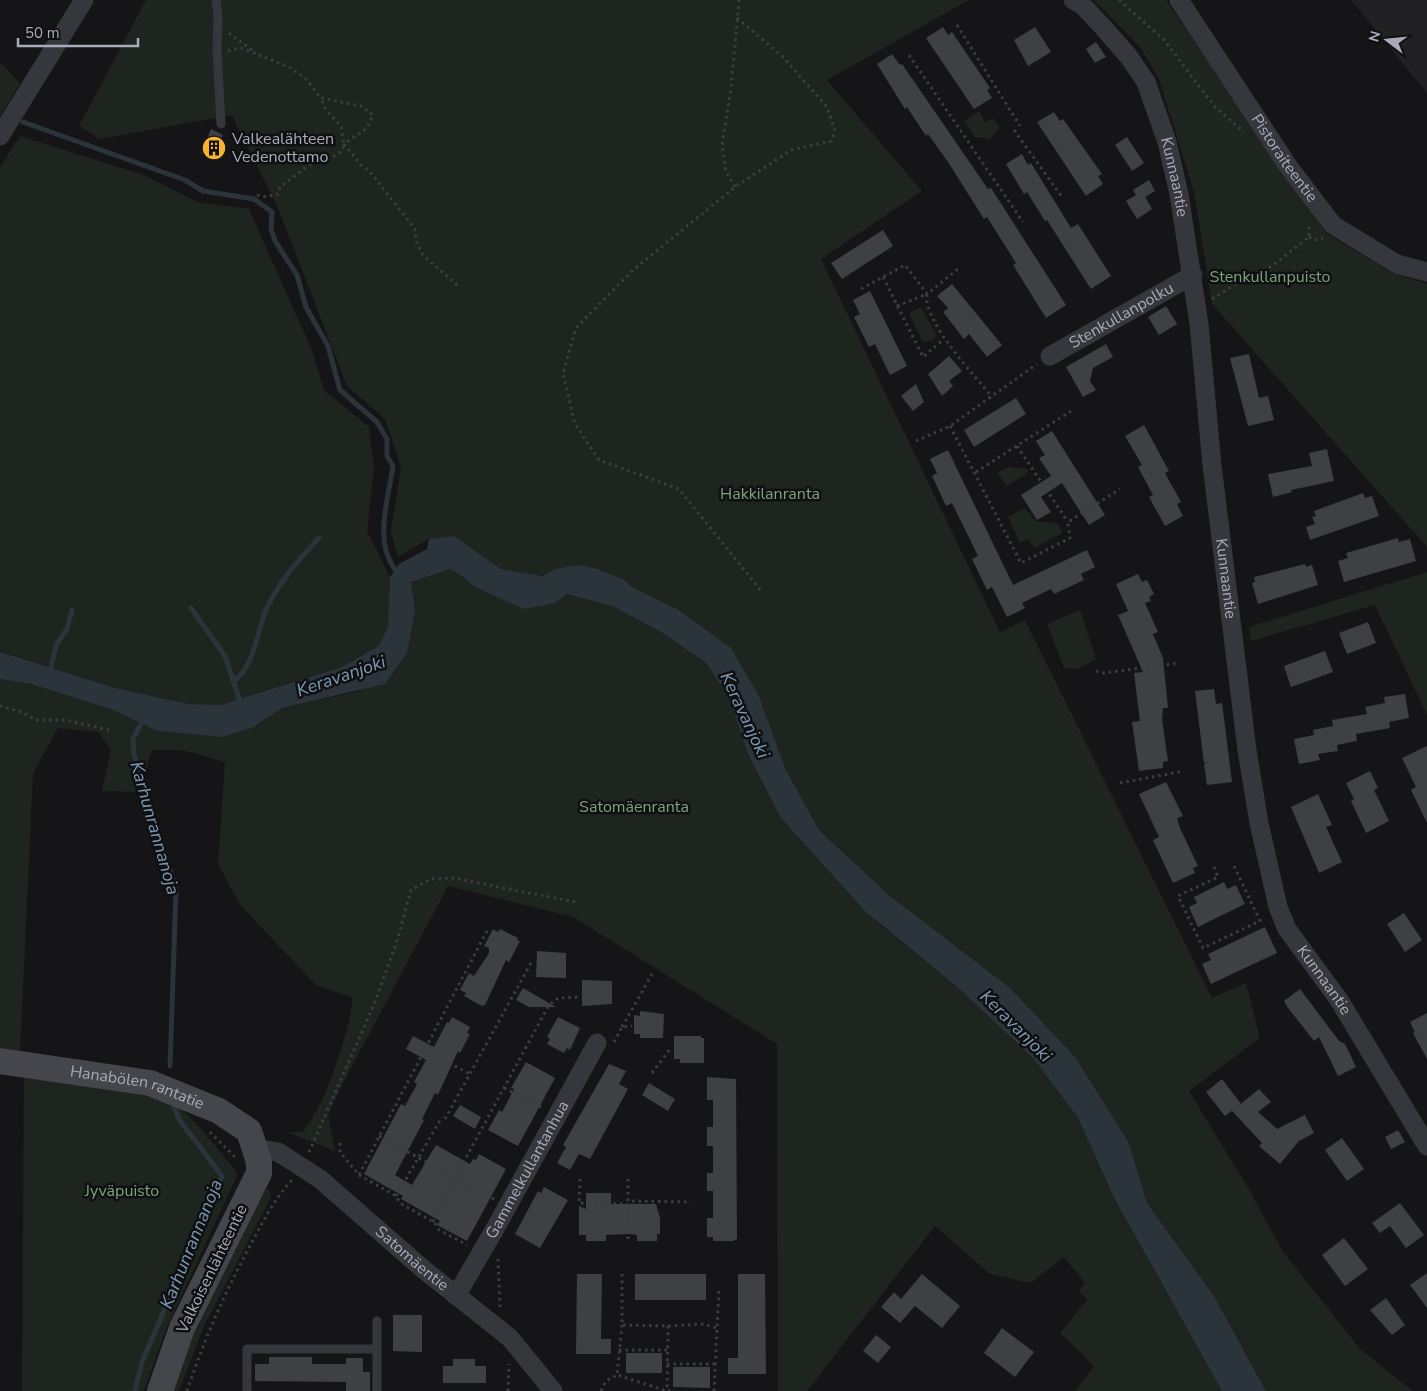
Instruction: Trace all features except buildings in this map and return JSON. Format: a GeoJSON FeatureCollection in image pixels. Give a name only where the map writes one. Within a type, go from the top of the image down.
{"type":"FeatureCollection","features":[{"type":"Feature","properties":{"kind":"street"},"geometry":{"type":"LineString","coordinates":[[0,136],[84,0]]}},
{"type":"Feature","properties":{"kind":"street","name":"Kunnaantie"},"geometry":{"type":"LineString","coordinates":[[1073,0],[1082,6],[1103,27],[1129,57],[1146,82],[1166,142],[1179,194],[1193,275],[1212,465],[1247,750],[1259,823],[1278,907],[1287,929],[1339,1000],[1427,1146]]}},
{"type":"Feature","properties":{"kind":"street","name":"Pistoraiteentie"},"geometry":{"type":"LineString","coordinates":[[1179,0],[1288,166],[1333,225],[1397,264],[1427,272]]}},
{"type":"Feature","properties":{"kind":"street","name":"Stenkullanpolku"},"geometry":{"type":"LineString","coordinates":[[1045,359],[1193,275]]}},
{"type":"Feature","properties":{"kind":"street","name":"Gammelkullantanhua"},"geometry":{"type":"LineString","coordinates":[[456,1296],[508,1207],[557,1116],[603,1047]]}},
{"type":"Feature","properties":{"kind":"street","name":"Hanabölen rantatie"},"geometry":{"type":"LineString","coordinates":[[0,1061],[150,1084],[174,1092],[220,1111],[231,1118],[249,1131],[255,1148]]}},
{"type":"Feature","properties":{"kind":"street","name":"Satomäentie"},"geometry":{"type":"LineString","coordinates":[[255,1148],[278,1152],[320,1179],[456,1296],[510,1338],[553,1391]]}},
{"type":"Feature","properties":{"kind":"street","name":"Valkoisenlähteentie"},"geometry":{"type":"LineString","coordinates":[[160,1391],[182,1328],[259,1174],[259,1162],[255,1148]]}},
{"type":"Feature","properties":{"kind":"lane"},"geometry":{"type":"LineString","coordinates":[[216,0],[221,124]]}},
{"type":"Feature","properties":{"kind":"lane"},"geometry":{"type":"LineString","coordinates":[[376,1321],[377,1391]]}},
{"type":"Feature","properties":{"kind":"lane"},"geometry":{"type":"LineString","coordinates":[[247,1391],[247,1349],[376,1349]]}},
{"type":"Feature","properties":{"kind":"path"},"geometry":{"type":"LineString","coordinates":[[734,187],[726,172],[722,145],[731,89],[740,0]]}},
{"type":"Feature","properties":{"kind":"path"},"geometry":{"type":"LineString","coordinates":[[1119,0],[1164,40],[1215,107],[1250,139]]}},
{"type":"Feature","properties":{"kind":"path"},"geometry":{"type":"LineString","coordinates":[[218,15],[229,32],[258,55]]}},
{"type":"Feature","properties":{"kind":"path"},"geometry":{"type":"LineString","coordinates":[[737,18],[782,56],[827,107],[835,131],[831,141],[791,150],[734,187],[633,270],[576,328],[563,373],[575,424],[599,460],[679,489],[762,592]]}},
{"type":"Feature","properties":{"kind":"path"},"geometry":{"type":"LineString","coordinates":[[957,25],[1020,126]]}},
{"type":"Feature","properties":{"kind":"path"},"geometry":{"type":"LineString","coordinates":[[217,50],[241,48],[290,67],[305,78],[321,98],[326,110],[341,126],[344,144],[342,151],[322,162],[313,163],[280,187],[278,194],[266,197],[257,195]]}},
{"type":"Feature","properties":{"kind":"path"},"geometry":{"type":"LineString","coordinates":[[909,55],[1023,222]]}},
{"type":"Feature","properties":{"kind":"path"},"geometry":{"type":"LineString","coordinates":[[321,98],[361,106],[374,115],[367,128],[344,144]]}},
{"type":"Feature","properties":{"kind":"path"},"geometry":{"type":"LineString","coordinates":[[1014,130],[1062,198]]}},
{"type":"Feature","properties":{"kind":"path"},"geometry":{"type":"LineString","coordinates":[[344,144],[361,166],[370,172],[415,229],[416,241],[423,255],[458,286]]}},
{"type":"Feature","properties":{"kind":"path"},"geometry":{"type":"LineString","coordinates":[[1205,304],[1234,285],[1272,266],[1309,237],[1309,222],[1304,214]]}},
{"type":"Feature","properties":{"kind":"path"},"geometry":{"type":"LineString","coordinates":[[861,289],[905,265],[927,294],[926,302],[944,339],[992,397]]}},
{"type":"Feature","properties":{"kind":"path"},"geometry":{"type":"LineString","coordinates":[[897,306],[927,294],[958,268]]}},
{"type":"Feature","properties":{"kind":"path"},"geometry":{"type":"LineString","coordinates":[[883,277],[923,357],[944,339]]}},
{"type":"Feature","properties":{"kind":"path"},"geometry":{"type":"LineString","coordinates":[[916,441],[950,426],[1045,359]]}},
{"type":"Feature","properties":{"kind":"path"},"geometry":{"type":"LineString","coordinates":[[976,472],[1071,411]]}},
{"type":"Feature","properties":{"kind":"path"},"geometry":{"type":"LineString","coordinates":[[950,426],[976,472],[1021,562],[1070,538],[1068,522],[1017,446]]}},
{"type":"Feature","properties":{"kind":"path"},"geometry":{"type":"LineString","coordinates":[[1068,522],[1120,489]]}},
{"type":"Feature","properties":{"kind":"path"},"geometry":{"type":"LineString","coordinates":[[1096,671],[1104,673],[1179,663]]}},
{"type":"Feature","properties":{"kind":"path"},"geometry":{"type":"LineString","coordinates":[[0,706],[22,712],[36,720],[65,720],[109,730]]}},
{"type":"Feature","properties":{"kind":"path"},"geometry":{"type":"LineString","coordinates":[[1120,783],[1184,771]]}},
{"type":"Feature","properties":{"kind":"path"},"geometry":{"type":"LineString","coordinates":[[1214,868],[1218,877],[1178,896],[1203,948],[1260,920],[1233,864]]}},
{"type":"Feature","properties":{"kind":"path"},"geometry":{"type":"LineString","coordinates":[[309,1152],[373,1007],[396,944],[411,890],[431,879],[453,878],[576,902]]}},
{"type":"Feature","properties":{"kind":"path"},"geometry":{"type":"LineString","coordinates":[[358,1174],[490,927]]}},
{"type":"Feature","properties":{"kind":"path"},"geometry":{"type":"LineString","coordinates":[[396,1196],[417,1158],[470,1074],[531,963]]}},
{"type":"Feature","properties":{"kind":"path"},"geometry":{"type":"LineString","coordinates":[[603,1047],[622,1027],[652,974]]}},
{"type":"Feature","properties":{"kind":"path"},"geometry":{"type":"LineString","coordinates":[[433,1222],[549,1005],[558,998],[579,997]]}},
{"type":"Feature","properties":{"kind":"path"},"geometry":{"type":"LineString","coordinates":[[622,1027],[632,1026]]}},
{"type":"Feature","properties":{"kind":"path"},"geometry":{"type":"LineString","coordinates":[[652,1073],[670,1049]]}},
{"type":"Feature","properties":{"kind":"path"},"geometry":{"type":"LineString","coordinates":[[449,1063],[470,1074]]}},
{"type":"Feature","properties":{"kind":"path"},"geometry":{"type":"LineString","coordinates":[[504,1088],[557,1116]]}},
{"type":"Feature","properties":{"kind":"path"},"geometry":{"type":"LineString","coordinates":[[379,1136],[508,1207]]}},
{"type":"Feature","properties":{"kind":"path"},"geometry":{"type":"LineString","coordinates":[[340,1143],[340,1152],[358,1174],[396,1196],[400,1203],[433,1222],[438,1230],[481,1253]]}},
{"type":"Feature","properties":{"kind":"path"},"geometry":{"type":"LineString","coordinates":[[187,1391],[211,1325],[230,1284],[272,1206],[294,1178]]}},
{"type":"Feature","properties":{"kind":"path"},"geometry":{"type":"LineString","coordinates":[[580,1178],[579,1203],[691,1202]]}},
{"type":"Feature","properties":{"kind":"path"},"geometry":{"type":"LineString","coordinates":[[628,1179],[628,1239]]}},
{"type":"Feature","properties":{"kind":"path"},"geometry":{"type":"LineString","coordinates":[[496,1228],[499,1330]]}},
{"type":"Feature","properties":{"kind":"path"},"geometry":{"type":"LineString","coordinates":[[617,1375],[622,1325],[622,1274]]}},
{"type":"Feature","properties":{"kind":"path"},"geometry":{"type":"LineString","coordinates":[[714,1391],[719,1288]]}},
{"type":"Feature","properties":{"kind":"path"},"geometry":{"type":"LineString","coordinates":[[622,1325],[668,1326],[704,1324],[716,1328]]}},
{"type":"Feature","properties":{"kind":"path"},"geometry":{"type":"LineString","coordinates":[[600,1391],[606,1381],[617,1375],[669,1391],[667,1364],[668,1326]]}},
{"type":"Feature","properties":{"kind":"path"},"geometry":{"type":"LineString","coordinates":[[619,1350],[668,1350]]}},
{"type":"Feature","properties":{"kind":"path"},"geometry":{"type":"LineString","coordinates":[[667,1364],[715,1364]]}},
{"type":"Feature","properties":{"kind":"shaded area"},"geometry":{"type":"Polygon","coordinates":[[[1351,0],[1427,0],[1427,93],[1351,0]]]}},
{"type":"Feature","properties":{"kind":"green space","name":"Hakkilanranta"},"geometry":{"type":"Polygon","coordinates":[[[146,0],[969,0],[827,80],[922,191],[821,259],[1000,632],[1025,620],[1212,998],[1246,983],[1260,1038],[1189,1091],[1250,1191],[1283,1252],[1361,1350],[1413,1391],[1266,1391],[1214,1296],[1147,1203],[1129,1143],[891,897],[819,830],[785,768],[759,696],[677,609],[632,587],[623,579],[595,568],[577,565],[555,569],[543,576],[501,569],[454,536],[429,539],[398,557],[391,532],[401,467],[385,419],[347,386],[278,208],[232,115],[100,139],[79,126],[146,0]]]}},
{"type":"Feature","properties":{"kind":"green space","name":"Stenkullanpuisto"},"geometry":{"type":"Polygon","coordinates":[[[1094,0],[1166,0],[1326,233],[1393,273],[1427,284],[1427,547],[1212,304],[1194,192],[1159,79],[1141,48],[1094,0]]]}},
{"type":"Feature","properties":{"kind":"green space"},"geometry":{"type":"Polygon","coordinates":[[[0,62],[20,83],[0,117],[0,62]]]}},
{"type":"Feature","properties":{"kind":"green space"},"geometry":{"type":"Polygon","coordinates":[[[979,111],[985,122],[993,118],[1000,128],[989,139],[975,137],[964,121],[979,111]]]}},
{"type":"Feature","properties":{"kind":"green space"},"geometry":{"type":"Polygon","coordinates":[[[20,136],[144,175],[198,202],[249,209],[312,350],[324,390],[369,427],[374,468],[367,531],[390,577],[388,627],[378,646],[342,667],[220,705],[190,704],[117,688],[0,652],[0,167],[20,136]]]}},
{"type":"Feature","properties":{"kind":"green space"},"geometry":{"type":"Polygon","coordinates":[[[921,307],[936,334],[934,340],[923,342],[909,313],[921,307]]]}},
{"type":"Feature","properties":{"kind":"green space"},"geometry":{"type":"Polygon","coordinates":[[[1008,467],[1028,469],[1027,474],[1007,486],[997,473],[1008,467]]]}},
{"type":"Feature","properties":{"kind":"green space"},"geometry":{"type":"Polygon","coordinates":[[[1025,508],[1037,522],[1058,523],[1062,533],[1034,548],[1028,539],[1020,543],[1008,517],[1025,508]]]}},
{"type":"Feature","properties":{"kind":"green space","name":"Satomäenranta"},"geometry":{"type":"Polygon","coordinates":[[[450,569],[473,586],[556,603],[567,594],[612,606],[661,632],[706,663],[729,697],[748,754],[850,894],[878,923],[957,987],[1034,1059],[1078,1118],[1114,1198],[1222,1391],[1075,1391],[1094,1366],[1060,1333],[1087,1300],[1079,1291],[1085,1283],[1064,1257],[1031,1283],[990,1274],[935,1226],[807,1391],[778,1391],[777,1044],[573,917],[448,886],[328,1115],[335,1151],[287,1132],[302,1132],[311,1121],[319,1106],[335,1069],[347,1030],[353,998],[316,985],[240,905],[218,864],[225,762],[182,750],[152,750],[140,792],[102,791],[111,750],[98,732],[58,728],[33,774],[20,1053],[0,1050],[0,679],[31,684],[113,710],[157,731],[222,737],[252,728],[282,708],[360,691],[415,610],[411,582],[450,569]]]}},
{"type":"Feature","properties":{"kind":"green space"},"geometry":{"type":"Polygon","coordinates":[[[1427,572],[1427,715],[1375,605],[1251,641],[1249,627],[1427,572]]]}},
{"type":"Feature","properties":{"kind":"green space"},"geometry":{"type":"Polygon","coordinates":[[[1080,610],[1096,659],[1079,669],[1064,668],[1047,624],[1080,610]]]}},
{"type":"Feature","properties":{"kind":"green space","name":"Jyväpuisto"},"geometry":{"type":"Polygon","coordinates":[[[24,1077],[107,1086],[151,1096],[169,1103],[190,1118],[235,1169],[237,1176],[166,1329],[144,1391],[22,1391],[24,1077]]]}},
{"type":"Feature","properties":{"kind":"green space"},"geometry":{"type":"Polygon","coordinates":[[[267,1189],[271,1193],[270,1199],[204,1326],[179,1391],[169,1391],[172,1379],[256,1203],[267,1189]]]}},
{"type":"Feature","properties":{"kind":"water","name":"Keravanjoki"},"geometry":{"type":"Polygon","coordinates":[[[454,536],[501,569],[543,576],[555,569],[577,565],[595,568],[623,579],[632,587],[677,609],[731,648],[759,696],[785,768],[819,830],[891,897],[1010,988],[1075,1057],[1129,1143],[1147,1203],[1214,1296],[1266,1391],[1222,1391],[1114,1198],[1078,1118],[1034,1059],[957,987],[867,913],[781,818],[748,754],[729,697],[706,663],[661,632],[612,606],[567,594],[556,603],[524,609],[473,586],[450,569],[411,582],[415,610],[407,653],[385,684],[282,708],[252,728],[222,737],[157,731],[113,710],[31,684],[0,679],[0,652],[116,688],[190,704],[220,705],[342,667],[378,646],[388,627],[390,577],[399,564],[427,549],[429,539],[454,536]]]}},
{"type":"Feature","properties":{"kind":"waterway"},"geometry":{"type":"LineString","coordinates":[[23,122],[185,180],[203,191],[254,199],[272,212],[271,229],[275,241],[297,275],[306,307],[328,346],[340,390],[377,422],[387,439],[387,456],[393,466],[384,523],[384,537],[391,563],[399,574]]}},
{"type":"Feature","properties":{"kind":"waterway"},"geometry":{"type":"LineString","coordinates":[[233,682],[246,667],[250,659],[266,610],[277,590],[296,563],[319,538]]}},
{"type":"Feature","properties":{"kind":"waterway"},"geometry":{"type":"LineString","coordinates":[[191,608],[225,656],[241,704]]}},
{"type":"Feature","properties":{"kind":"waterway"},"geometry":{"type":"LineString","coordinates":[[50,672],[56,645],[67,629],[72,610]]}},
{"type":"Feature","properties":{"kind":"waterway","name":"Karhunrannanoja"},"geometry":{"type":"LineString","coordinates":[[143,720],[133,739],[134,755],[176,890],[170,1066]]}},
{"type":"Feature","properties":{"kind":"waterway","name":"Karhunrannanoja"},"geometry":{"type":"LineString","coordinates":[[135,1391],[142,1362],[222,1176],[180,1121],[174,1107]]}},
{"type":"Feature","properties":{"kind":"place","name":"Valkealähteen Vedenottamo"},"geometry":{"type":"Point","coordinates":[214,148]}}]}
